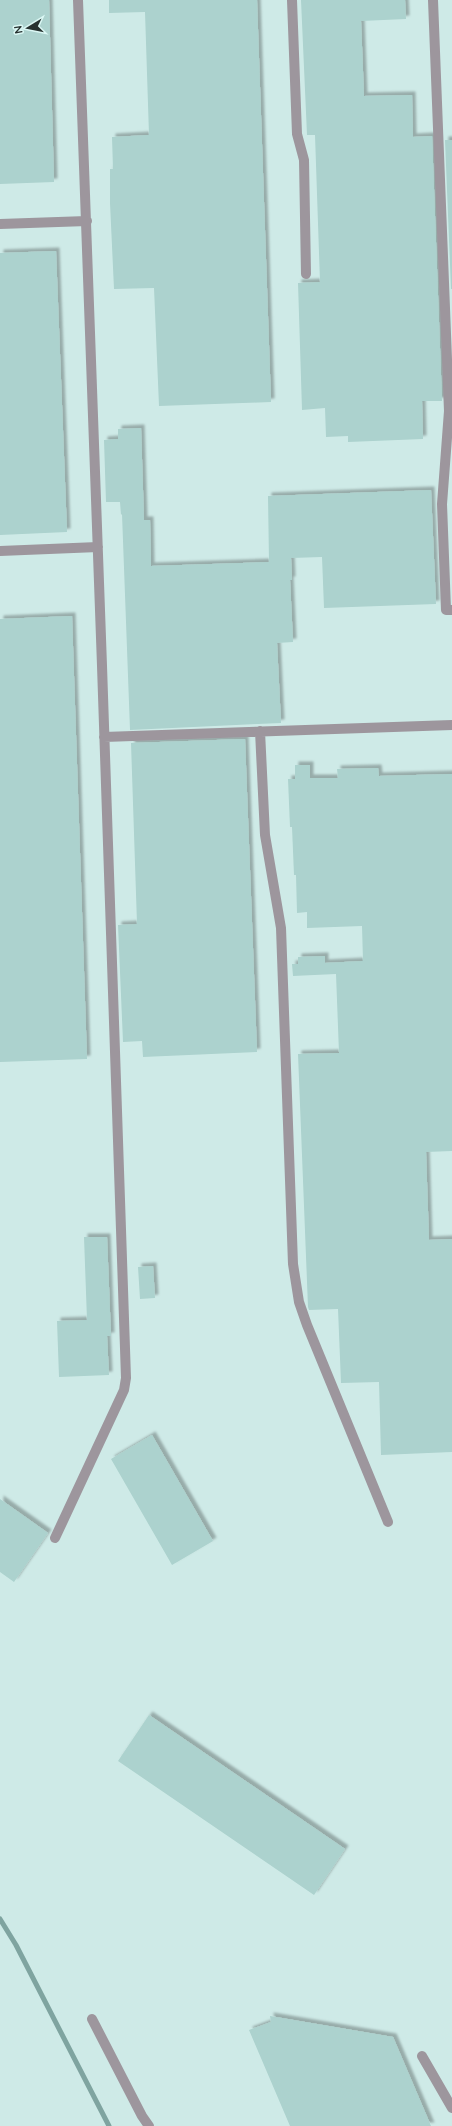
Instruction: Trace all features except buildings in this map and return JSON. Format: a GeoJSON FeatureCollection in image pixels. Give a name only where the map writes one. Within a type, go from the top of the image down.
{"type":"FeatureCollection","features":[{"type":"Feature","properties":{"kind":"lane"},"geometry":{"type":"LineString","coordinates":[[55,1538],[124,1390],[126,1378],[87,221],[78,0]]}},
{"type":"Feature","properties":{"kind":"lane"},"geometry":{"type":"LineString","coordinates":[[292,0],[297,134],[304,160],[306,274]]}},
{"type":"Feature","properties":{"kind":"lane"},"geometry":{"type":"LineString","coordinates":[[433,0],[449,411],[442,504],[446,610],[452,610]]}},
{"type":"Feature","properties":{"kind":"lane"},"geometry":{"type":"LineString","coordinates":[[0,224],[87,221]]}},
{"type":"Feature","properties":{"kind":"lane"},"geometry":{"type":"LineString","coordinates":[[0,551],[98,547]]}},
{"type":"Feature","properties":{"kind":"lane"},"geometry":{"type":"LineString","coordinates":[[104,737],[452,725]]}},
{"type":"Feature","properties":{"kind":"lane"},"geometry":{"type":"LineString","coordinates":[[260,731],[265,835],[281,928],[293,1264],[296,1287],[307,1325],[388,1522]]}},
{"type":"Feature","properties":{"kind":"lane"},"geometry":{"type":"LineString","coordinates":[[92,2019],[142,2116],[150,2126]]}},
{"type":"Feature","properties":{"kind":"lane"},"geometry":{"type":"LineString","coordinates":[[422,2056],[452,2108]]}},
{"type":"Feature","properties":{"kind":"waterway"},"geometry":{"type":"LineString","coordinates":[[0,1919],[16,1945],[109,2126]]}}]}
